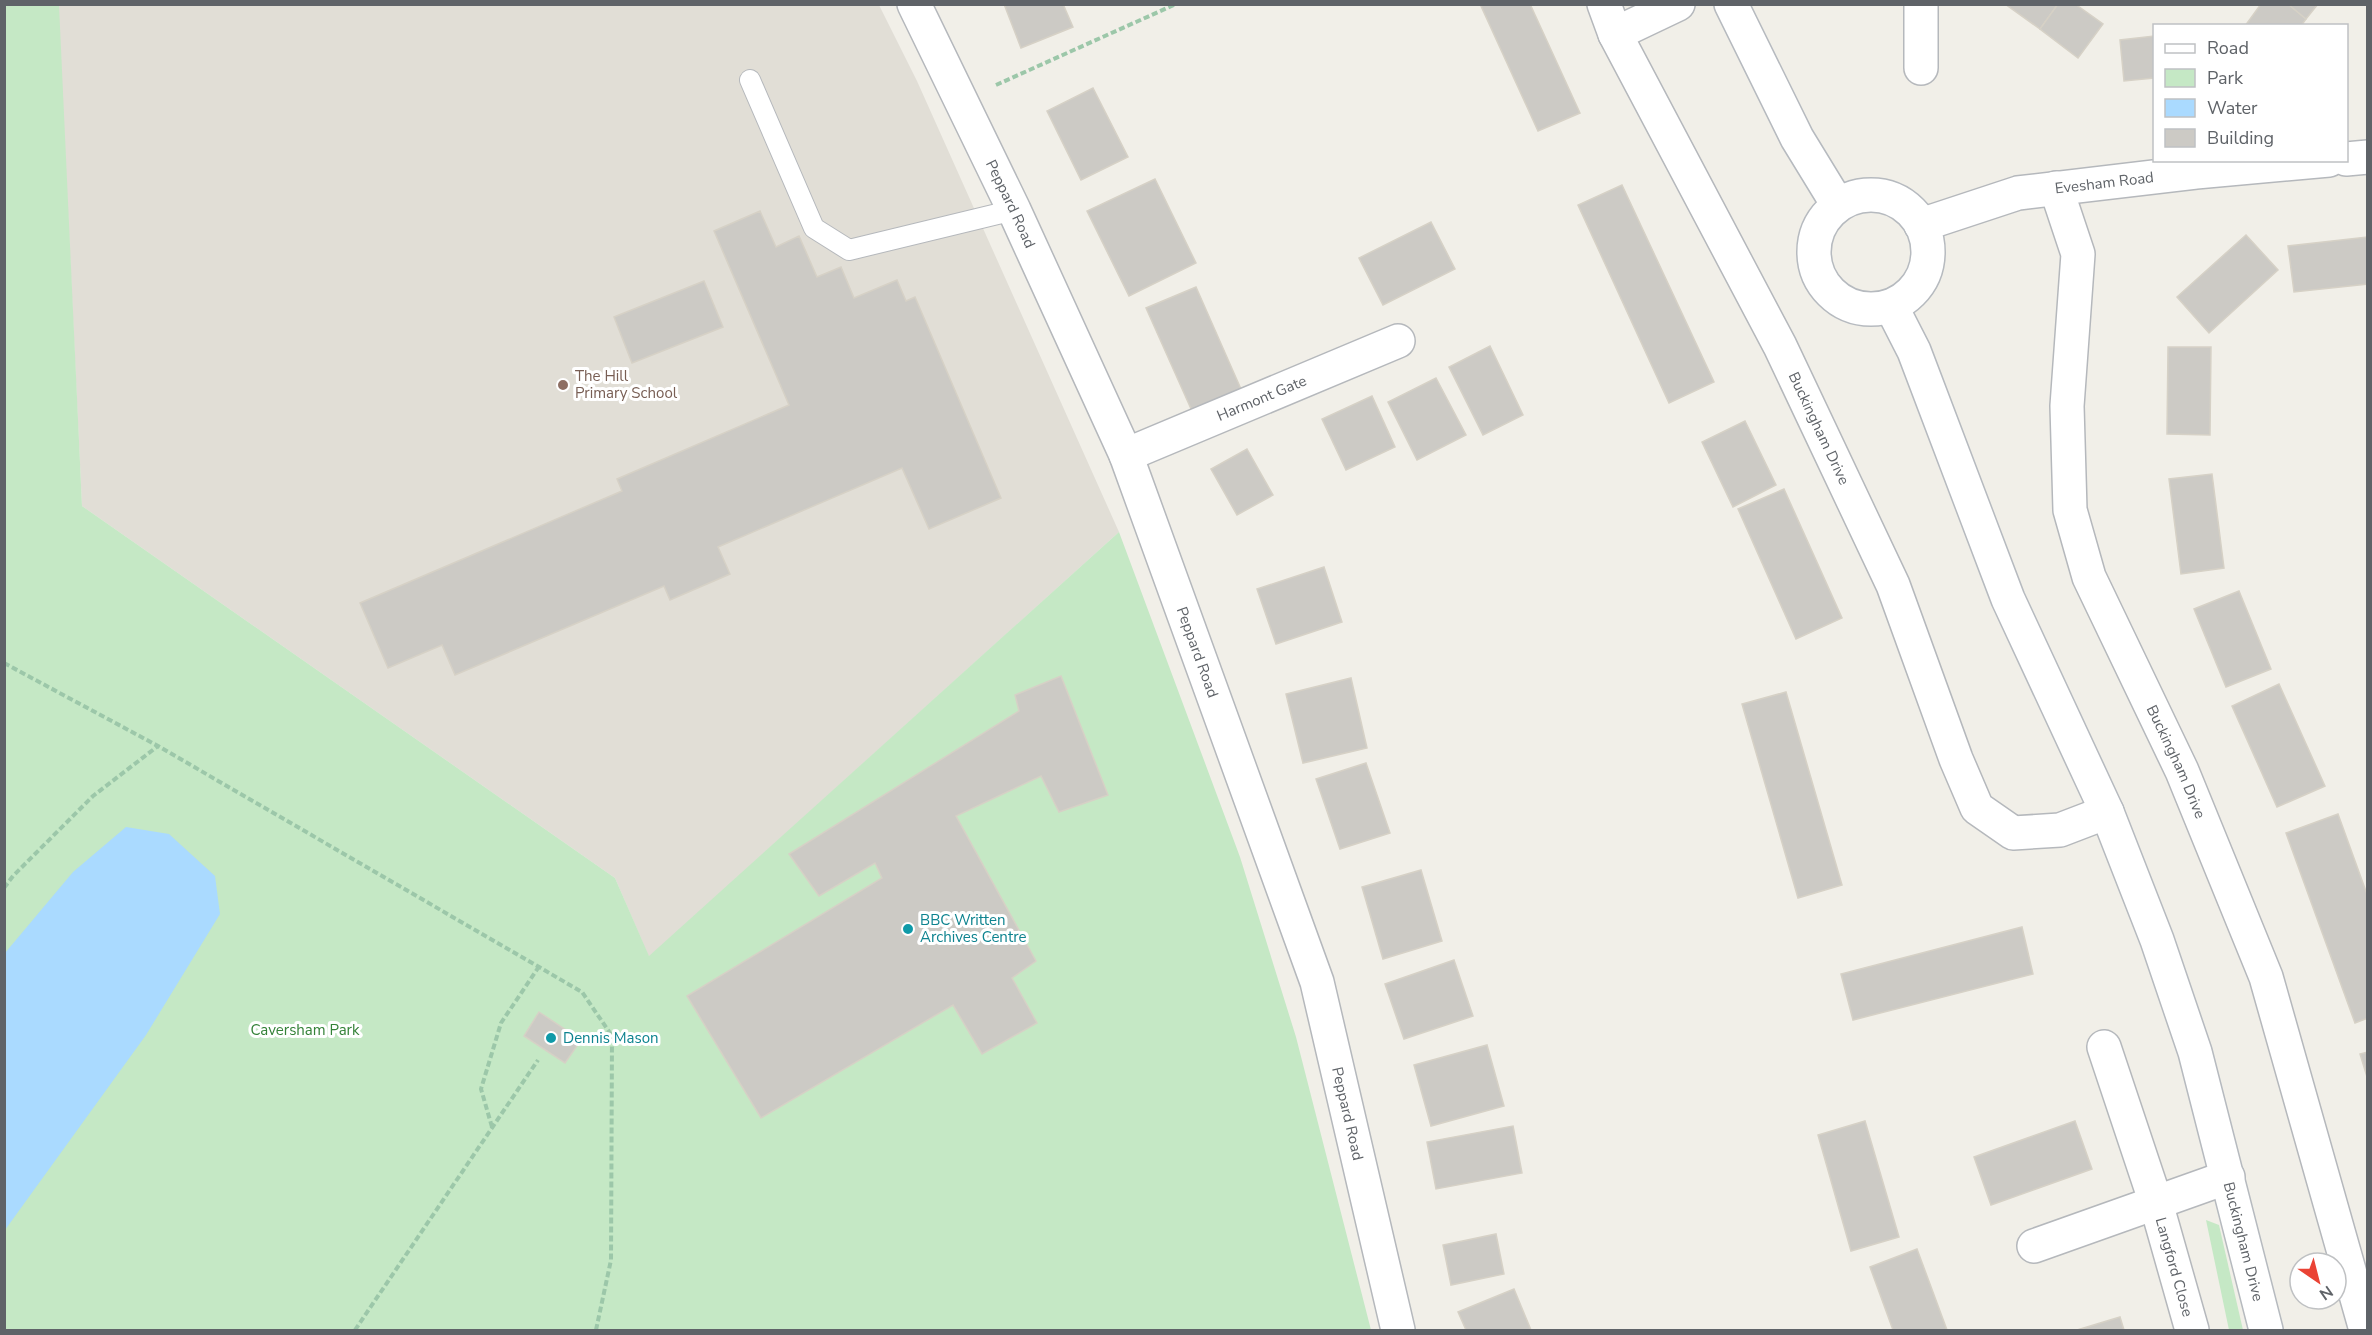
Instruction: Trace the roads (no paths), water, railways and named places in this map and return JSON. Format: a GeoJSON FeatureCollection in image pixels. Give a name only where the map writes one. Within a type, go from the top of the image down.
{"type":"FeatureCollection","features":[{"type":"Feature","properties":{"kind":"street","name":"Peppard Road"},"geometry":{"type":"LineString","coordinates":[[914,4],[1014,210],[1126,454],[1317,982],[1398,1330]]}},
{"type":"Feature","properties":{"kind":"street","name":"Buckingham Drive"},"geometry":{"type":"LineString","coordinates":[[1678,4],[1610,19],[1780,346],[1893,585],[1956,759],[1977,808],[2013,833],[2060,830],[2107,812]]}},
{"type":"Feature","properties":{"kind":"street"},"geometry":{"type":"LineString","coordinates":[[1731,4],[1797,138],[1838,205]]}},
{"type":"Feature","properties":{"kind":"street"},"geometry":{"type":"LineString","coordinates":[[1921,4],[1921,68]]}},
{"type":"Feature","properties":{"kind":"street"},"geometry":{"type":"LineString","coordinates":[[2348,159],[2367,157]]}},
{"type":"Feature","properties":{"kind":"street","name":"Evesham Road"},"geometry":{"type":"LineString","coordinates":[[1921,225],[2018,193],[2310,162]]}},
{"type":"Feature","properties":{"kind":"street","name":"Buckingham Drive"},"geometry":{"type":"LineString","coordinates":[[2056,188],[2078,254],[2067,406],[2070,510],[2089,577],[2182,771],[2266,977],[2366,1330]]}},
{"type":"Feature","properties":{"kind":"street"},"geometry":{"type":"LineString","coordinates":[[1864,196],[1881,196],[1897,201],[1911,211],[1921,225],[1928,243],[1927,263],[1921,281],[1908,296],[1891,306],[1872,310],[1852,306],[1835,297],[1822,283],[1815,265],[1814,245],[1820,227],[1838,205],[1864,196]]}},
{"type":"Feature","properties":{"kind":"street","name":"Buckingham Drive"},"geometry":{"type":"LineString","coordinates":[[1891,306],[1914,351],[2008,599],[2107,812],[2157,940],[2191,1041],[2266,1330]]}},
{"type":"Feature","properties":{"kind":"street","name":"Harmont Gate"},"geometry":{"type":"LineString","coordinates":[[1126,454],[1398,341]]}},
{"type":"Feature","properties":{"kind":"street"},"geometry":{"type":"LineString","coordinates":[[2104,1047],[2156,1203]]}},
{"type":"Feature","properties":{"kind":"street","name":"Langford Close"},"geometry":{"type":"LineString","coordinates":[[2034,1246],[2228,1177]]}},
{"type":"Feature","properties":{"kind":"street","name":"Langford Close"},"geometry":{"type":"LineString","coordinates":[[2156,1203],[2192,1330]]}},
{"type":"Feature","properties":{"kind":"lane"},"geometry":{"type":"LineString","coordinates":[[750,80],[814,228],[849,250],[1014,210]]}},
{"type":"Feature","properties":{"kind":"water"},"geometry":{"type":"Polygon","coordinates":[[[126,827],[169,834],[215,876],[220,914],[146,1035],[5,1230],[5,953],[73,872],[126,827]]]}},
{"type":"Feature","properties":{"kind":"place","name":"The Hill Primary School"},"geometry":{"type":"Point","coordinates":[563,385]}},
{"type":"Feature","properties":{"kind":"place","name":"BBC Written Archives Centre"},"geometry":{"type":"Point","coordinates":[908,929]}},
{"type":"Feature","properties":{"kind":"place","name":"Dennis Mason"},"geometry":{"type":"Point","coordinates":[551,1038]}},
{"type":"Feature","properties":{"kind":"park label","name":"Caversham Park"},"geometry":{"type":"Point","coordinates":[305,1030]}}]}
